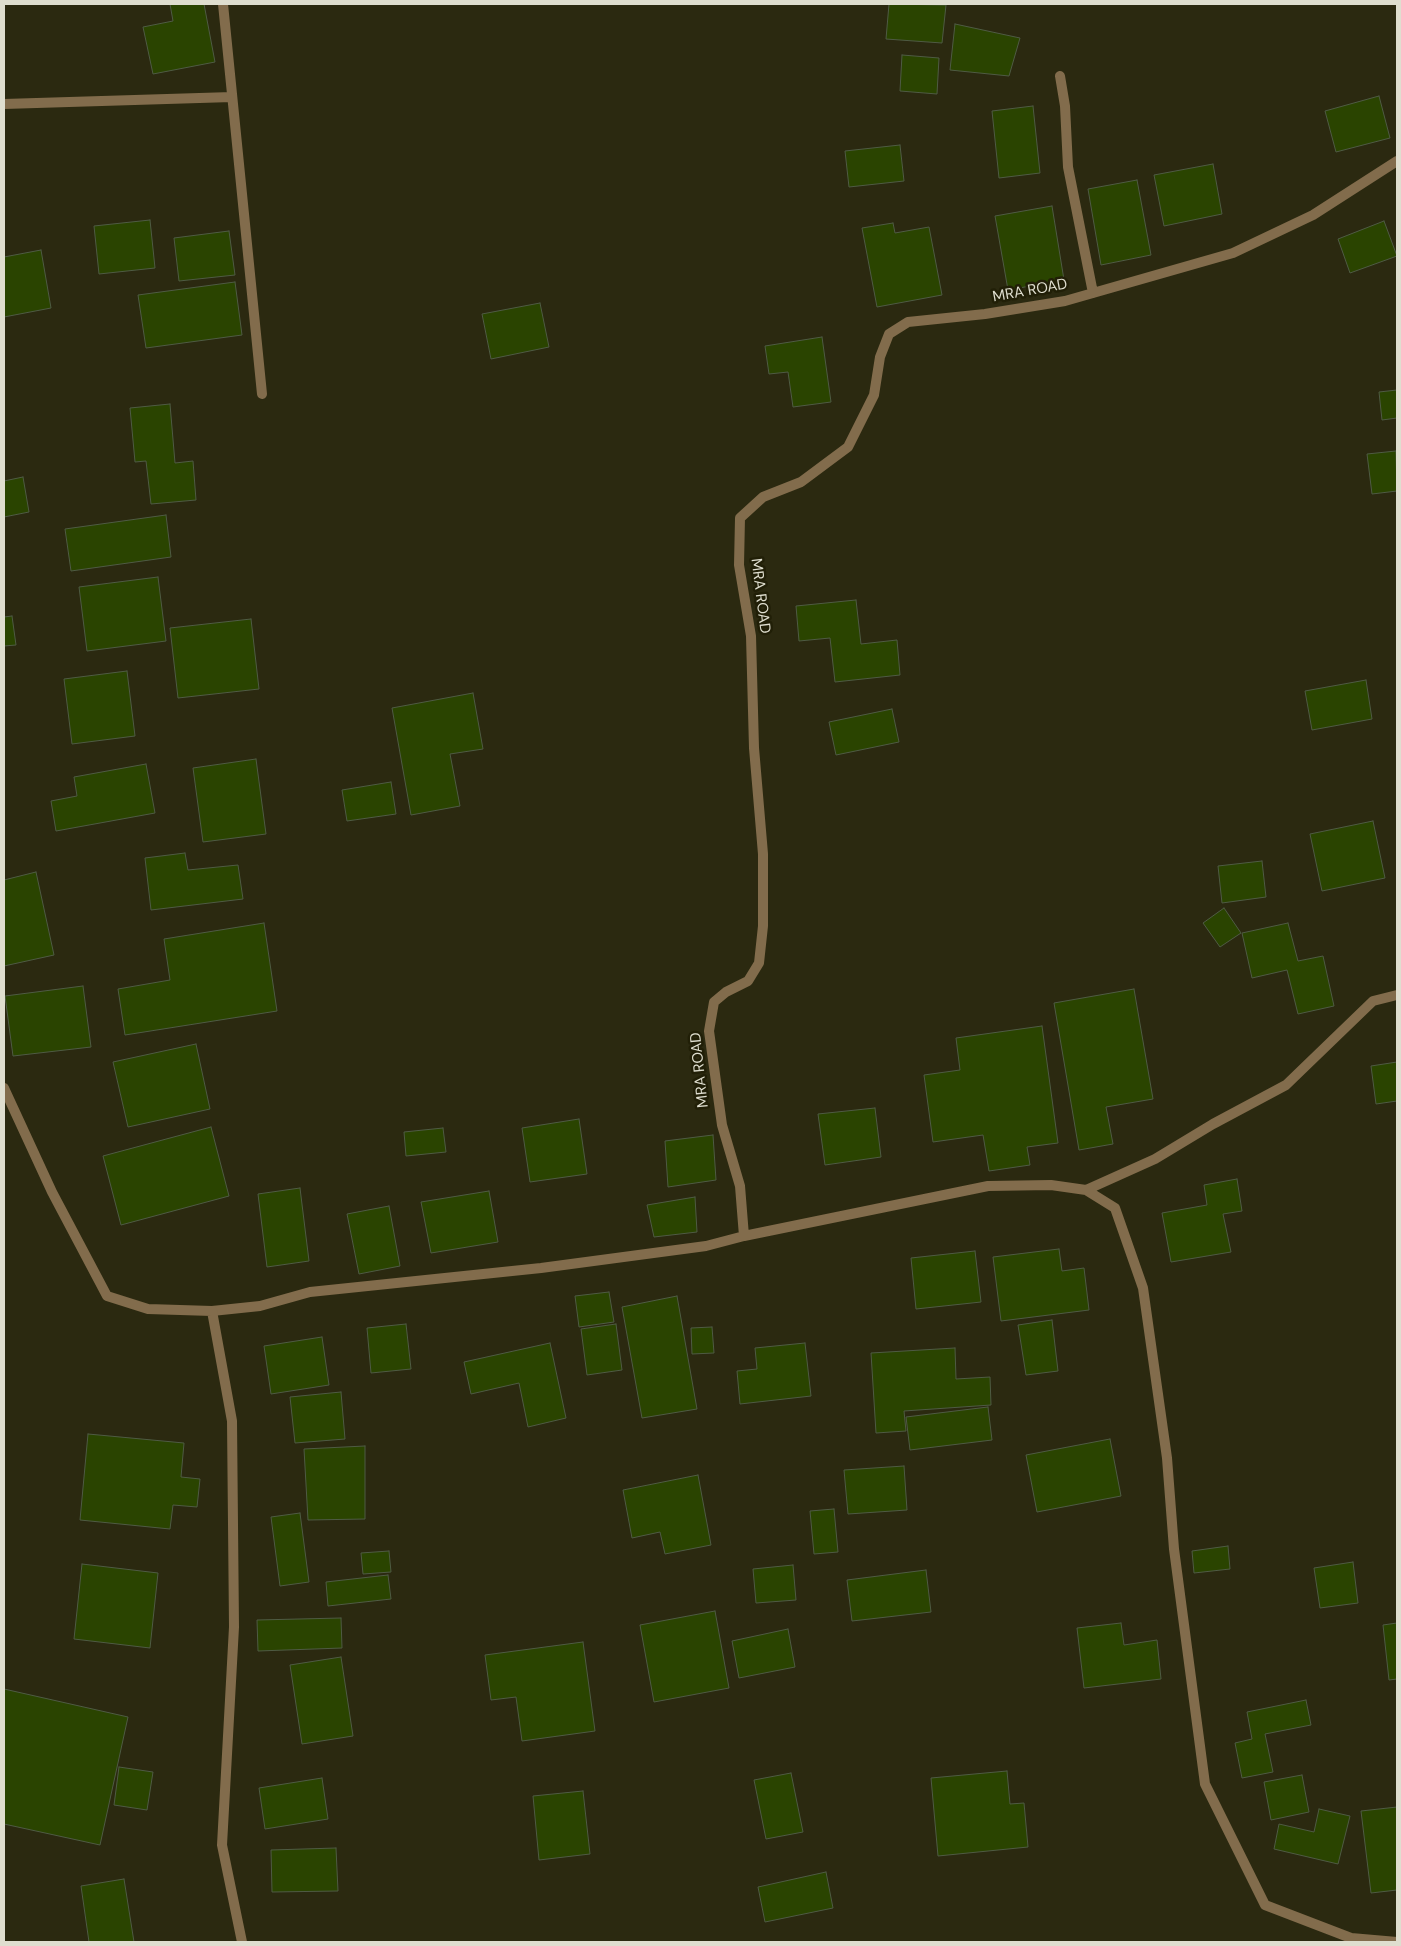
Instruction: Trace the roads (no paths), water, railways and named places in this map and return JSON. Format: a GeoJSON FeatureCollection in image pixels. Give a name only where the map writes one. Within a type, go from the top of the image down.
{"type":"FeatureCollection","features":[{"type":"Feature","properties":{"kind":"street"},"geometry":{"type":"LineString","coordinates":[[223,4],[262,394]]}},
{"type":"Feature","properties":{"kind":"street"},"geometry":{"type":"LineString","coordinates":[[1060,76],[1065,106],[1068,167],[1093,293]]}},
{"type":"Feature","properties":{"kind":"street"},"geometry":{"type":"LineString","coordinates":[[4,104],[232,97]]}},
{"type":"Feature","properties":{"kind":"street","name":"MRA ROAD"},"geometry":{"type":"LineString","coordinates":[[744,1236],[740,1186],[722,1125],[709,1031],[714,1002],[726,992],[748,980],[759,963],[763,926],[763,854],[754,748],[751,636],[739,565],[740,518],[763,497],[801,482],[848,447],[874,395],[880,357],[889,334],[908,322],[985,314],[1047,304],[1093,293],[1233,253],[1313,215],[1397,162]]}},
{"type":"Feature","properties":{"kind":"street"},"geometry":{"type":"LineString","coordinates":[[1086,1190],[1155,1159],[1213,1124],[1286,1085],[1372,1000],[1397,994]]}},
{"type":"Feature","properties":{"kind":"street"},"geometry":{"type":"LineString","coordinates":[[4,1088],[52,1192],[107,1296],[148,1308],[212,1311],[260,1306],[310,1292],[541,1268],[706,1246],[744,1236],[988,1186],[1051,1185],[1086,1190],[1116,1208],[1143,1288],[1166,1458],[1174,1549],[1205,1784],[1265,1905],[1351,1938],[1397,1942]]}},
{"type":"Feature","properties":{"kind":"street"},"geometry":{"type":"LineString","coordinates":[[212,1311],[232,1421],[234,1627],[222,1845],[242,1942]]}}]}
